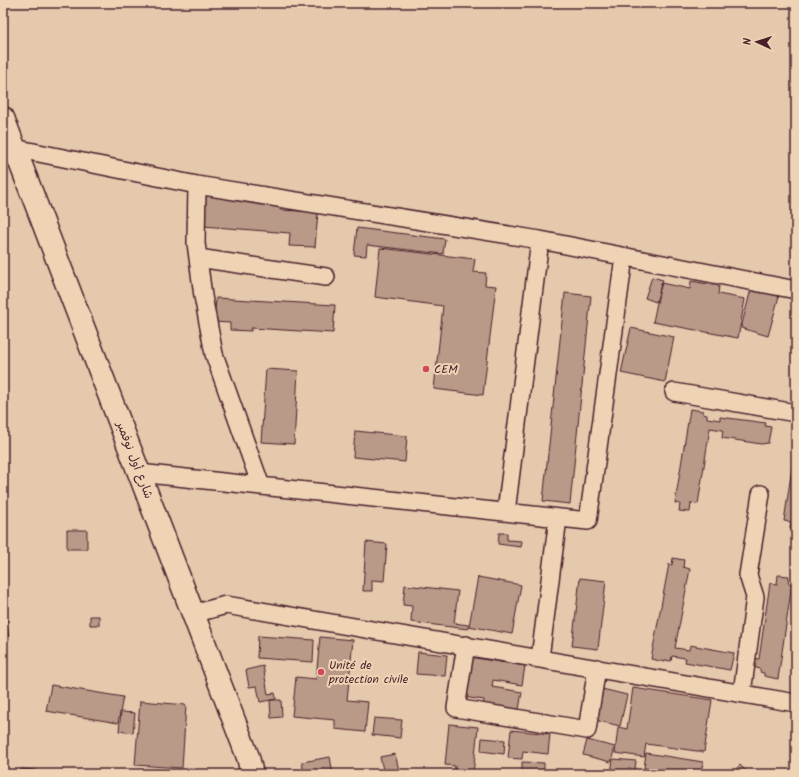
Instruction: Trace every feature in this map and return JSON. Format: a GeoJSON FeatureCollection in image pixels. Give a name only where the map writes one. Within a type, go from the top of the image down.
{"type":"FeatureCollection","features":[{"type":"Feature","properties":{"kind":"main road","name":"شارع أول نوفمبر"},"geometry":{"type":"LineString","coordinates":[[3,118],[248,757],[252,774]]}},
{"type":"Feature","properties":{"kind":"street"},"geometry":{"type":"LineString","coordinates":[[14,148],[197,184],[540,240],[796,290]]}},
{"type":"Feature","properties":{"kind":"street"},"geometry":{"type":"LineString","coordinates":[[197,184],[196,243],[203,296],[214,354],[261,486]]}},
{"type":"Feature","properties":{"kind":"street"},"geometry":{"type":"LineString","coordinates":[[506,512],[540,240]]}},
{"type":"Feature","properties":{"kind":"street"},"geometry":{"type":"LineString","coordinates":[[139,473],[588,521],[624,257]]}},
{"type":"Feature","properties":{"kind":"street"},"geometry":{"type":"LineString","coordinates":[[198,258],[326,277]]}},
{"type":"Feature","properties":{"kind":"street"},"geometry":{"type":"LineString","coordinates":[[674,392],[796,413]]}},
{"type":"Feature","properties":{"kind":"street"},"geometry":{"type":"LineString","coordinates":[[742,693],[755,597],[748,576],[761,494]]}},
{"type":"Feature","properties":{"kind":"street"},"geometry":{"type":"LineString","coordinates":[[540,658],[558,518]]}},
{"type":"Feature","properties":{"kind":"street"},"geometry":{"type":"LineString","coordinates":[[193,614],[226,605],[466,645],[796,703]]}},
{"type":"Feature","properties":{"kind":"street"},"geometry":{"type":"LineString","coordinates":[[466,645],[456,708],[587,730],[597,668]]}},
{"type":"Feature","properties":{"kind":"building"},"geometry":{"type":"Polygon","coordinates":[[[206,195],[281,201],[280,210],[318,212],[315,247],[289,246],[290,233],[203,226],[206,195]]]}},
{"type":"Feature","properties":{"kind":"building"},"geometry":{"type":"Polygon","coordinates":[[[357,228],[445,239],[443,254],[367,245],[366,256],[354,255],[357,228]]]}},
{"type":"Feature","properties":{"kind":"building"},"geometry":{"type":"Polygon","coordinates":[[[380,248],[475,259],[473,272],[486,273],[485,285],[496,286],[483,395],[434,389],[443,306],[375,297],[380,248]]]}},
{"type":"Feature","properties":{"kind":"building"},"geometry":{"type":"Polygon","coordinates":[[[652,277],[663,280],[656,302],[645,298],[652,277]]]}},
{"type":"Feature","properties":{"kind":"building"},"geometry":{"type":"Polygon","coordinates":[[[691,281],[719,286],[718,294],[745,299],[738,338],[653,322],[661,283],[690,289],[691,281]]]}},
{"type":"Feature","properties":{"kind":"building"},"geometry":{"type":"Polygon","coordinates":[[[751,289],[779,296],[768,336],[741,328],[751,289]]]}},
{"type":"Feature","properties":{"kind":"building"},"geometry":{"type":"Polygon","coordinates":[[[565,293],[591,296],[570,504],[543,501],[565,293]]]}},
{"type":"Feature","properties":{"kind":"building"},"geometry":{"type":"Polygon","coordinates":[[[216,298],[335,305],[333,333],[251,328],[251,331],[230,330],[230,323],[214,322],[216,298]]]}},
{"type":"Feature","properties":{"kind":"building"},"geometry":{"type":"Polygon","coordinates":[[[631,328],[674,337],[665,382],[621,373],[631,328]]]}},
{"type":"Feature","properties":{"kind":"building"},"geometry":{"type":"Polygon","coordinates":[[[266,369],[298,371],[294,444],[261,442],[266,369]]]}},
{"type":"Feature","properties":{"kind":"building"},"geometry":{"type":"Polygon","coordinates":[[[690,409],[703,411],[703,414],[707,415],[707,418],[720,420],[720,417],[766,423],[765,426],[771,427],[768,443],[761,444],[722,438],[723,430],[710,428],[698,504],[691,503],[690,512],[679,511],[680,504],[675,503],[690,409]]]}},
{"type":"Feature","properties":{"kind":"building"},"geometry":{"type":"Polygon","coordinates":[[[355,431],[407,436],[405,462],[353,457],[355,431]]]}},
{"type":"Feature","properties":{"kind":"building"},"geometry":{"type":"Polygon","coordinates":[[[792,433],[796,433],[796,442],[791,441],[792,433]]]}},
{"type":"Feature","properties":{"kind":"building"},"geometry":{"type":"Polygon","coordinates":[[[796,442],[796,530],[790,529],[791,522],[784,521],[796,442]]]}},
{"type":"Feature","properties":{"kind":"building"},"geometry":{"type":"Polygon","coordinates":[[[67,530],[87,530],[87,549],[67,549],[67,530]]]}},
{"type":"Feature","properties":{"kind":"building"},"geometry":{"type":"Polygon","coordinates":[[[499,533],[507,533],[507,540],[522,541],[521,547],[498,544],[499,533]]]}},
{"type":"Feature","properties":{"kind":"building"},"geometry":{"type":"Polygon","coordinates":[[[366,542],[387,544],[384,581],[372,580],[372,591],[363,591],[366,542]]]}},
{"type":"Feature","properties":{"kind":"building"},"geometry":{"type":"Polygon","coordinates":[[[673,558],[684,560],[683,567],[690,569],[675,648],[689,650],[690,645],[734,653],[730,670],[685,662],[686,658],[672,656],[671,661],[665,660],[665,662],[651,659],[669,564],[672,565],[673,558]]]}},
{"type":"Feature","properties":{"kind":"building"},"geometry":{"type":"Polygon","coordinates":[[[778,575],[789,576],[788,583],[792,584],[778,679],[764,676],[764,673],[760,672],[760,669],[753,667],[754,658],[759,659],[770,583],[777,584],[778,575]]]}},
{"type":"Feature","properties":{"kind":"building"},"geometry":{"type":"Polygon","coordinates":[[[478,577],[521,585],[512,634],[469,626],[478,577]]]}},
{"type":"Feature","properties":{"kind":"building"},"geometry":{"type":"Polygon","coordinates":[[[580,578],[606,581],[598,649],[572,646],[580,578]]]}},
{"type":"Feature","properties":{"kind":"building"},"geometry":{"type":"Polygon","coordinates":[[[3,581],[9,640],[3,641],[3,581]]]}},
{"type":"Feature","properties":{"kind":"building"},"geometry":{"type":"Polygon","coordinates":[[[405,585],[458,591],[454,623],[468,625],[468,629],[411,622],[412,606],[403,605],[405,585]]]}},
{"type":"Feature","properties":{"kind":"building"},"geometry":{"type":"Polygon","coordinates":[[[90,616],[99,616],[99,625],[90,625],[90,616]]]}},
{"type":"Feature","properties":{"kind":"building"},"geometry":{"type":"Polygon","coordinates":[[[258,636],[314,640],[313,662],[257,658],[258,636]]]}},
{"type":"Feature","properties":{"kind":"building"},"geometry":{"type":"Polygon","coordinates":[[[320,637],[353,640],[347,700],[368,702],[365,732],[335,729],[335,720],[292,716],[296,677],[316,679],[320,637]]]}},
{"type":"Feature","properties":{"kind":"building"},"geometry":{"type":"Polygon","coordinates":[[[418,652],[447,655],[445,676],[416,674],[418,652]]]}},
{"type":"Feature","properties":{"kind":"building"},"geometry":{"type":"Polygon","coordinates":[[[469,657],[525,666],[522,685],[493,680],[492,687],[522,692],[518,715],[483,709],[484,700],[463,697],[469,657]]]}},
{"type":"Feature","properties":{"kind":"building"},"geometry":{"type":"Polygon","coordinates":[[[263,666],[268,694],[275,693],[276,699],[260,702],[257,686],[249,687],[246,670],[263,666]]]}},
{"type":"Feature","properties":{"kind":"building"},"geometry":{"type":"Polygon","coordinates":[[[51,685],[123,697],[118,723],[46,711],[51,685]]]}},
{"type":"Feature","properties":{"kind":"building"},"geometry":{"type":"Polygon","coordinates":[[[633,688],[712,700],[704,752],[646,744],[644,757],[615,753],[618,727],[627,729],[633,688]]]}},
{"type":"Feature","properties":{"kind":"building"},"geometry":{"type":"Polygon","coordinates":[[[602,689],[627,695],[620,726],[595,720],[602,689]]]}},
{"type":"Feature","properties":{"kind":"building"},"geometry":{"type":"Polygon","coordinates":[[[270,700],[281,700],[282,717],[271,718],[270,700]]]}},
{"type":"Feature","properties":{"kind":"building"},"geometry":{"type":"Polygon","coordinates":[[[140,701],[186,705],[182,768],[135,765],[140,701]]]}},
{"type":"Feature","properties":{"kind":"building"},"geometry":{"type":"Polygon","coordinates":[[[121,712],[135,713],[133,733],[119,731],[121,712]]]}},
{"type":"Feature","properties":{"kind":"building"},"geometry":{"type":"Polygon","coordinates":[[[374,718],[402,720],[400,738],[372,735],[374,718]]]}},
{"type":"Feature","properties":{"kind":"building"},"geometry":{"type":"Polygon","coordinates":[[[449,724],[478,727],[473,774],[454,773],[455,766],[445,765],[449,724]]]}},
{"type":"Feature","properties":{"kind":"building"},"geometry":{"type":"Polygon","coordinates":[[[511,730],[550,734],[548,754],[523,751],[522,759],[508,758],[511,730]]]}},
{"type":"Feature","properties":{"kind":"building"},"geometry":{"type":"Polygon","coordinates":[[[482,738],[505,740],[504,754],[481,751],[482,738]]]}},
{"type":"Feature","properties":{"kind":"building"},"geometry":{"type":"Polygon","coordinates":[[[587,740],[615,747],[611,762],[583,755],[587,740]]]}},
{"type":"Feature","properties":{"kind":"building"},"geometry":{"type":"Polygon","coordinates":[[[646,753],[703,762],[701,774],[654,774],[654,770],[644,768],[646,753]]]}},
{"type":"Feature","properties":{"kind":"building"},"geometry":{"type":"Polygon","coordinates":[[[395,754],[400,774],[384,774],[380,757],[395,754]]]}},
{"type":"Feature","properties":{"kind":"building"},"geometry":{"type":"Polygon","coordinates":[[[330,757],[333,774],[304,774],[302,762],[330,757]]]}},
{"type":"Feature","properties":{"kind":"building"},"geometry":{"type":"Polygon","coordinates":[[[613,759],[636,761],[634,774],[611,774],[613,759]]]}},
{"type":"Feature","properties":{"kind":"building"},"geometry":{"type":"Polygon","coordinates":[[[522,762],[544,763],[544,774],[522,774],[522,762]]]}},
{"type":"Feature","properties":{"kind":"building"},"geometry":{"type":"Polygon","coordinates":[[[740,765],[749,774],[731,774],[740,765]]]}},
{"type":"Feature","properties":{"kind":"building"},"geometry":{"type":"Polygon","coordinates":[[[21,769],[36,770],[36,774],[21,774],[21,769]]]}},
{"type":"Feature","properties":{"kind":"place","name":"CEM"},"geometry":{"type":"Point","coordinates":[426,369]}},
{"type":"Feature","properties":{"kind":"place","name":"Unité de protection civile"},"geometry":{"type":"Point","coordinates":[321,672]}}]}
